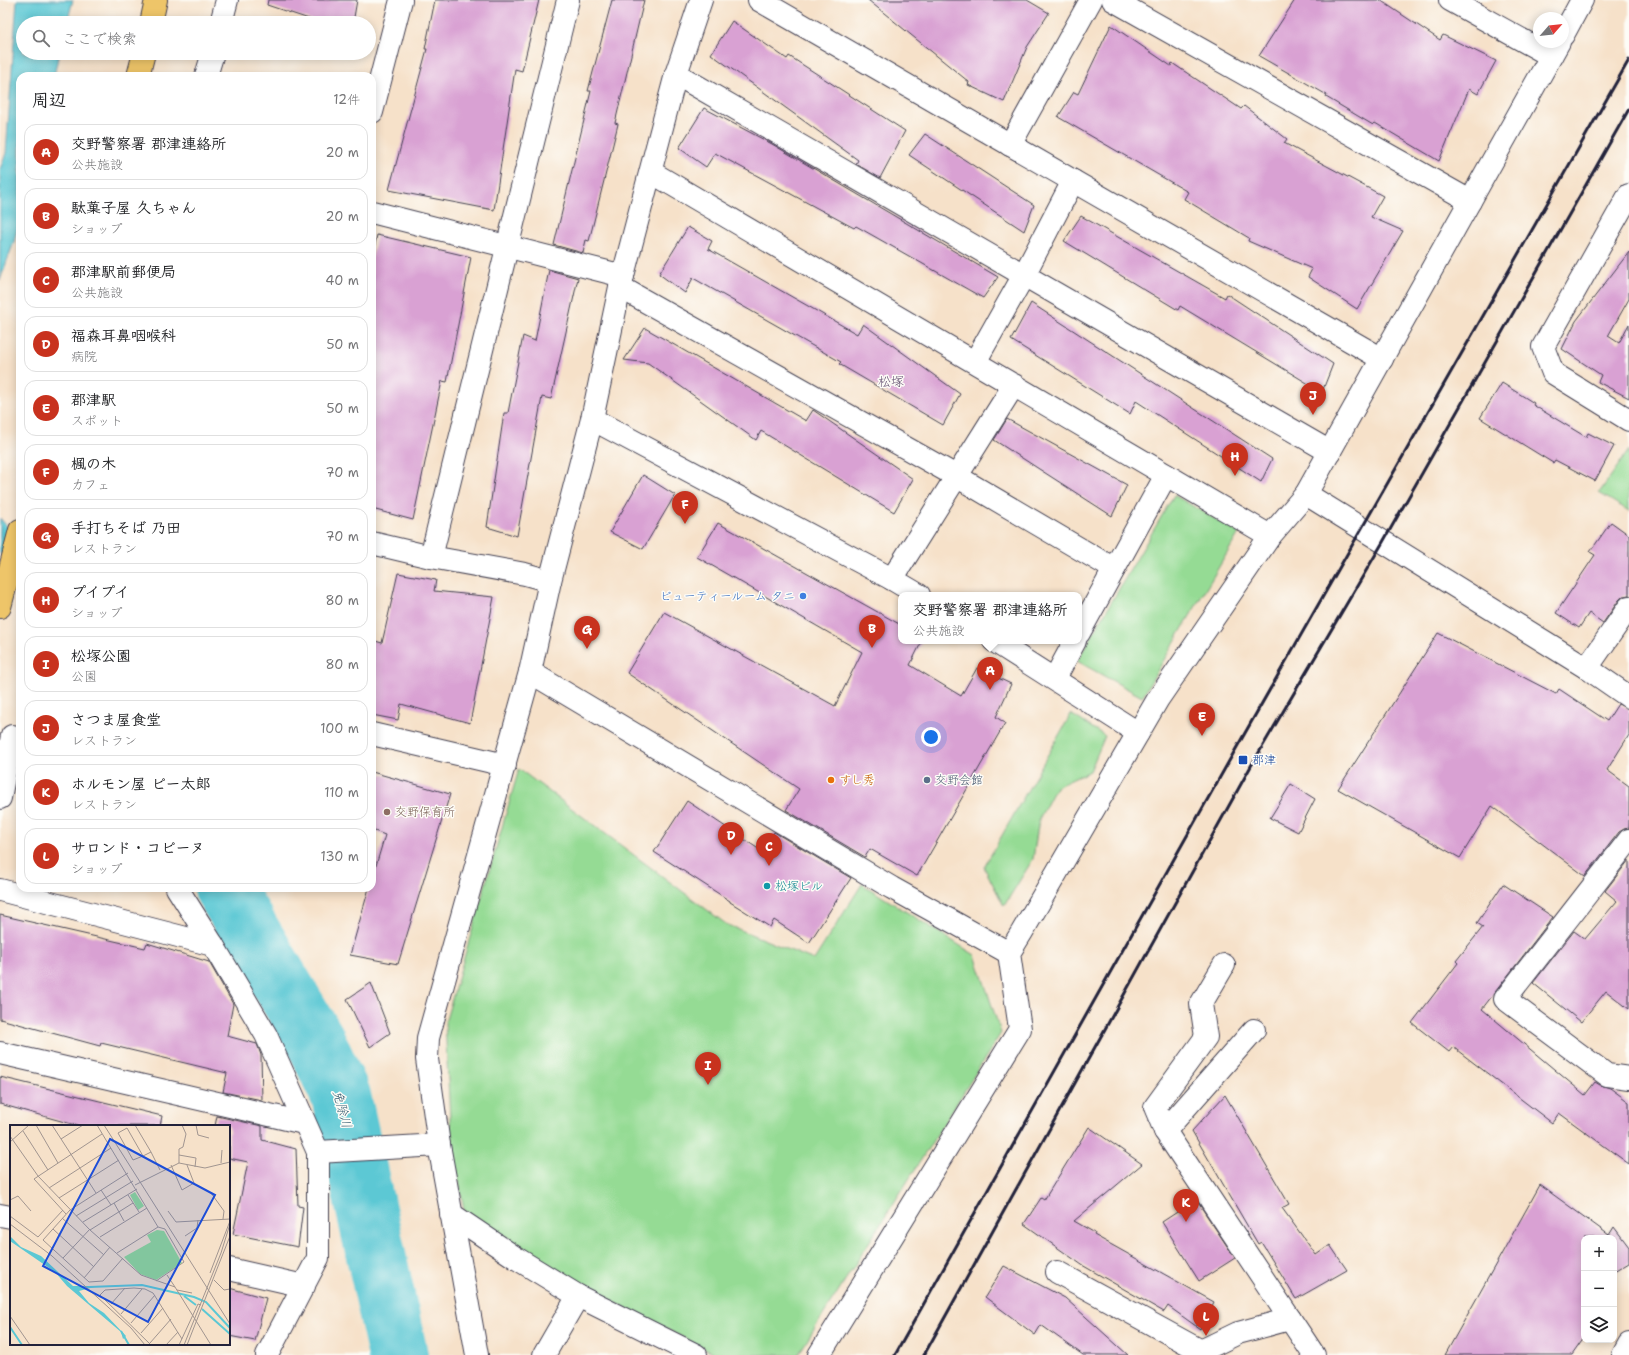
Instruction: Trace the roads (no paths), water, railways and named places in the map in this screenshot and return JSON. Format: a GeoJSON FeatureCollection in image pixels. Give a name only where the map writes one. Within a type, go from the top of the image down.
{"type":"FeatureCollection","features":[{"type":"Feature","properties":{"kind":"highway"},"geometry":{"type":"LineString","coordinates":[[153,16],[156,0]]}},
{"type":"Feature","properties":{"kind":"highway"},"geometry":{"type":"LineString","coordinates":[[139,72],[142,60]]}},
{"type":"Feature","properties":{"kind":"highway"},"geometry":{"type":"LineString","coordinates":[[0,607],[16,545]]}},
{"type":"Feature","properties":{"kind":"street"},"geometry":{"type":"LineString","coordinates":[[223,16],[227,0]]}},
{"type":"Feature","properties":{"kind":"street"},"geometry":{"type":"LineString","coordinates":[[376,97],[401,0]]}},
{"type":"Feature","properties":{"kind":"street"},"geometry":{"type":"LineString","coordinates":[[431,557],[568,0]]}},
{"type":"Feature","properties":{"kind":"street"},"geometry":{"type":"LineString","coordinates":[[477,1355],[439,1145],[427,1059],[428,1038],[530,672],[550,581],[592,419],[622,281],[676,74],[701,0]]}},
{"type":"Feature","properties":{"kind":"street"},"geometry":{"type":"LineString","coordinates":[[759,0],[1382,359]]}},
{"type":"Feature","properties":{"kind":"street"},"geometry":{"type":"LineString","coordinates":[[1010,145],[1092,0]]}},
{"type":"Feature","properties":{"kind":"street"},"geometry":{"type":"LineString","coordinates":[[1113,0],[1470,201]]}},
{"type":"Feature","properties":{"kind":"street"},"geometry":{"type":"LineString","coordinates":[[819,1355],[1020,1029],[1009,953],[1158,699],[1270,536],[1306,494],[1555,49],[1450,0]]}},
{"type":"Feature","properties":{"kind":"street"},"geometry":{"type":"LineString","coordinates":[[1569,24],[1582,0]]}},
{"type":"Feature","properties":{"kind":"street"},"geometry":{"type":"LineString","coordinates":[[207,72],[211,60]]}},
{"type":"Feature","properties":{"kind":"street"},"geometry":{"type":"LineString","coordinates":[[676,74],[1330,452]]}},
{"type":"Feature","properties":{"kind":"street"},"geometry":{"type":"LineString","coordinates":[[651,172],[1270,536]]}},
{"type":"Feature","properties":{"kind":"street"},"geometry":{"type":"LineString","coordinates":[[975,362],[1024,275],[1073,181]]}},
{"type":"Feature","properties":{"kind":"street"},"geometry":{"type":"LineString","coordinates":[[1629,195],[1543,347],[1553,373],[1629,420]]}},
{"type":"Feature","properties":{"kind":"street"},"geometry":{"type":"LineString","coordinates":[[376,213],[508,247],[622,281],[1114,569]]}},
{"type":"Feature","properties":{"kind":"street"},"geometry":{"type":"LineString","coordinates":[[892,579],[1014,385]]}},
{"type":"Feature","properties":{"kind":"street"},"geometry":{"type":"LineString","coordinates":[[592,419],[914,592]]}},
{"type":"Feature","properties":{"kind":"street"},"geometry":{"type":"LineString","coordinates":[[1082,628],[1166,475]]}},
{"type":"Feature","properties":{"kind":"street"},"geometry":{"type":"LineString","coordinates":[[1306,494],[1587,668],[1629,697]]}},
{"type":"Feature","properties":{"kind":"street"},"geometry":{"type":"LineString","coordinates":[[376,544],[431,557],[525,574],[550,581]]}},
{"type":"Feature","properties":{"kind":"street"},"geometry":{"type":"LineString","coordinates":[[1587,668],[1629,607]]}},
{"type":"Feature","properties":{"kind":"street"},"geometry":{"type":"LineString","coordinates":[[999,644],[1055,678],[1138,733]]}},
{"type":"Feature","properties":{"kind":"street"},"geometry":{"type":"LineString","coordinates":[[1055,678],[1073,644]]}},
{"type":"Feature","properties":{"kind":"street"},"geometry":{"type":"LineString","coordinates":[[530,672],[885,884],[1009,953]]}},
{"type":"Feature","properties":{"kind":"street"},"geometry":{"type":"LineString","coordinates":[[376,735],[505,765]]}},
{"type":"Feature","properties":{"kind":"street"},"geometry":{"type":"LineString","coordinates":[[0,798],[12,736],[16,737]]}},
{"type":"Feature","properties":{"kind":"street"},"geometry":{"type":"LineString","coordinates":[[1629,840],[1505,999],[1607,1074],[1629,1078]]}},
{"type":"Feature","properties":{"kind":"street"},"geometry":{"type":"LineString","coordinates":[[0,890],[213,945]]}},
{"type":"Feature","properties":{"kind":"street"},"geometry":{"type":"LineString","coordinates":[[180,892],[213,945],[266,1036],[318,1152],[318,1258],[267,1355]]}},
{"type":"Feature","properties":{"kind":"street"},"geometry":{"type":"LineString","coordinates":[[1224,965],[1201,1004],[1206,1037],[1155,1107],[1165,1131],[1314,1355]]}},
{"type":"Feature","properties":{"kind":"street"},"geometry":{"type":"LineString","coordinates":[[1165,1131],[1254,1030]]}},
{"type":"Feature","properties":{"kind":"street"},"geometry":{"type":"LineString","coordinates":[[0,1053],[304,1123]]}},
{"type":"Feature","properties":{"kind":"street"},"geometry":{"type":"LineString","coordinates":[[318,1152],[439,1145]]}},
{"type":"Feature","properties":{"kind":"street"},"geometry":{"type":"LineString","coordinates":[[452,1214],[516,1258],[578,1296],[696,1355]]}},
{"type":"Feature","properties":{"kind":"street"},"geometry":{"type":"LineString","coordinates":[[0,1215],[10,1217]]}},
{"type":"Feature","properties":{"kind":"street"},"geometry":{"type":"LineString","coordinates":[[230,1269],[304,1286]]}},
{"type":"Feature","properties":{"kind":"street"},"geometry":{"type":"LineString","coordinates":[[1057,1272],[1201,1351],[1238,1334],[1290,1319]]}},
{"type":"Feature","properties":{"kind":"street"},"geometry":{"type":"LineString","coordinates":[[544,1355],[578,1296]]}},
{"type":"Feature","properties":{"kind":"street"},"geometry":{"type":"LineString","coordinates":[[1623,1355],[1629,1344]]}},
{"type":"Feature","properties":{"kind":"water"},"geometry":{"type":"Polygon","coordinates":[[[17,0],[73,0],[69,16],[16,16],[16,60],[57,60],[55,72],[16,72],[16,234],[0,280],[0,169],[6,153],[17,0]]]}},
{"type":"Feature","properties":{"kind":"water"},"geometry":{"type":"Polygon","coordinates":[[[0,518],[16,537],[16,571],[0,553],[0,518]]]}},
{"type":"Feature","properties":{"kind":"waterway","name":"免除川"},"geometry":{"type":"LineString","coordinates":[[226,892],[315,1040],[341,1096],[398,1355]]}},
{"type":"Feature","properties":{"kind":"railway"},"geometry":{"type":"LineString","coordinates":[[895,1355],[1233,754],[1629,60]]}},
{"type":"Feature","properties":{"kind":"railway"},"geometry":{"type":"LineString","coordinates":[[924,1355],[1251,766],[1383,542],[1629,109]]}},
{"type":"Feature","properties":{"kind":"place","name":"さつま屋食堂"},"geometry":{"type":"Point","coordinates":[1313,415]}},
{"type":"Feature","properties":{"kind":"place","name":"プイプイ"},"geometry":{"type":"Point","coordinates":[1235,476]}},
{"type":"Feature","properties":{"kind":"place","name":"楓の木"},"geometry":{"type":"Point","coordinates":[685,524]}},
{"type":"Feature","properties":{"kind":"place","name":"ビューティールーム タニ"},"geometry":{"type":"Point","coordinates":[803,596]}},
{"type":"Feature","properties":{"kind":"place","name":"駄菓子屋 久ちゃん"},"geometry":{"type":"Point","coordinates":[872,648]}},
{"type":"Feature","properties":{"kind":"place","name":"手打ちそば 乃田"},"geometry":{"type":"Point","coordinates":[587,649]}},
{"type":"Feature","properties":{"kind":"place","name":"交野警察署 郡津連絡所"},"geometry":{"type":"Point","coordinates":[990,690]}},
{"type":"Feature","properties":{"kind":"place","name":"郡津駅"},"geometry":{"type":"Point","coordinates":[1202,736]}},
{"type":"Feature","properties":{"kind":"place","name":"郡津"},"geometry":{"type":"Point","coordinates":[1243,760]}},
{"type":"Feature","properties":{"kind":"place","name":"すし秀"},"geometry":{"type":"Point","coordinates":[831,780]}},
{"type":"Feature","properties":{"kind":"place","name":"交野会館"},"geometry":{"type":"Point","coordinates":[927,780]}},
{"type":"Feature","properties":{"kind":"place","name":"交野保育所"},"geometry":{"type":"Point","coordinates":[387,812]}},
{"type":"Feature","properties":{"kind":"place","name":"福森耳鼻咽喉科"},"geometry":{"type":"Point","coordinates":[731,855]}},
{"type":"Feature","properties":{"kind":"place","name":"郡津駅前郵便局"},"geometry":{"type":"Point","coordinates":[769,866]}},
{"type":"Feature","properties":{"kind":"place","name":"松塚ビル"},"geometry":{"type":"Point","coordinates":[767,886]}},
{"type":"Feature","properties":{"kind":"place","name":"松塚公園"},"geometry":{"type":"Point","coordinates":[708,1085]}},
{"type":"Feature","properties":{"kind":"place","name":"ホルモン屋 ピー太郎"},"geometry":{"type":"Point","coordinates":[1186,1222]}},
{"type":"Feature","properties":{"kind":"place","name":"サロンド・コピーヌ"},"geometry":{"type":"Point","coordinates":[1206,1336]}},
{"type":"Feature","properties":{"kind":"district","name":"松塚"},"geometry":{"type":"Point","coordinates":[891,381]}}]}
